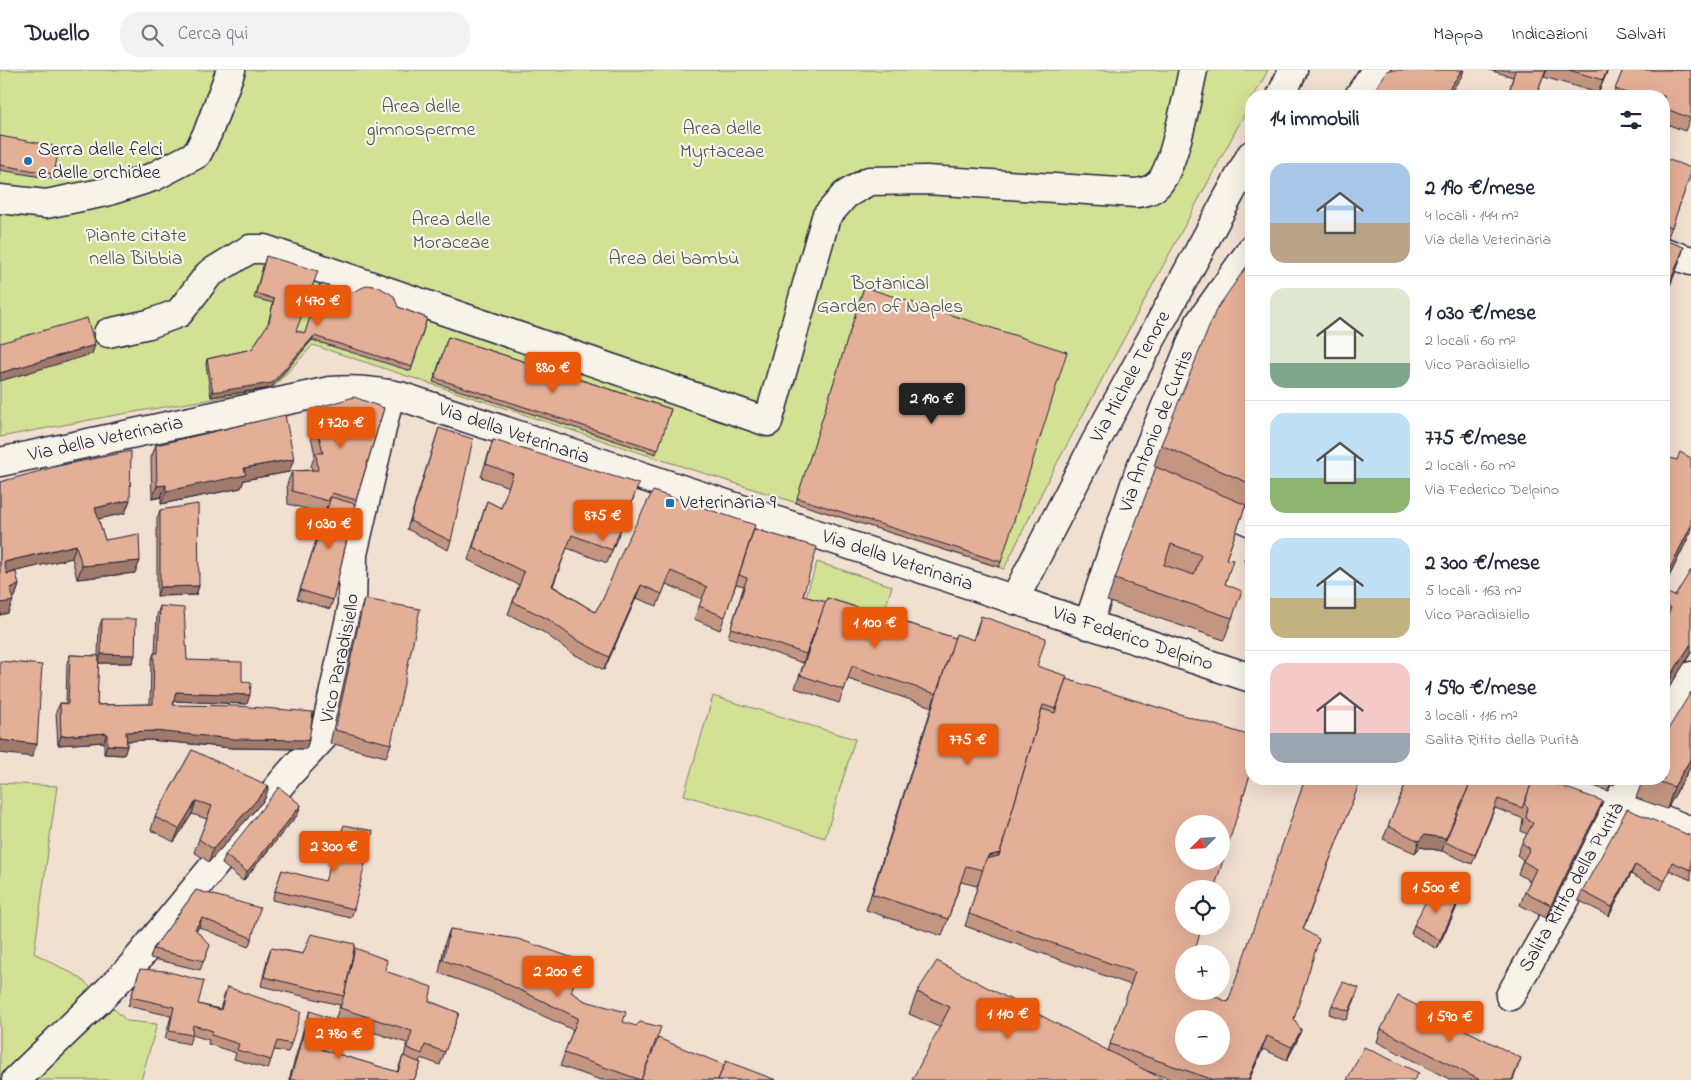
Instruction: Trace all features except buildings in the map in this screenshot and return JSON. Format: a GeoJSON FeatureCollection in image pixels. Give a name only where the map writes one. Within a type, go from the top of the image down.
{"type":"FeatureCollection","features":[{"type":"Feature","properties":{"kind":"street"},"geometry":{"type":"LineString","coordinates":[[0,199],[46,204],[106,192],[153,178],[197,154],[208,132],[231,70]]}},
{"type":"Feature","properties":{"kind":"street"},"geometry":{"type":"LineString","coordinates":[[108,333],[148,324],[179,313],[209,274],[250,249],[264,249],[768,422],[826,217],[845,195],[869,181],[926,180],[1126,193],[1148,191],[1159,185],[1169,167],[1193,70]]}},
{"type":"Feature","properties":{"kind":"street"},"geometry":{"type":"LineString","coordinates":[[1284,90],[1293,70]]}},
{"type":"Feature","properties":{"kind":"street"},"geometry":{"type":"LineString","coordinates":[[1363,90],[1376,70]]}},
{"type":"Feature","properties":{"kind":"street","name":"Via Michele Tenore"},"geometry":{"type":"LineString","coordinates":[[1014,600],[1100,435],[1245,166]]}},
{"type":"Feature","properties":{"kind":"street"},"geometry":{"type":"LineString","coordinates":[[1670,254],[1691,260]]}},
{"type":"Feature","properties":{"kind":"street","name":"Via Antonio de Curtis"},"geometry":{"type":"LineString","coordinates":[[1088,625],[1140,472],[1200,322],[1245,258]]}},
{"type":"Feature","properties":{"kind":"street"},"geometry":{"type":"LineString","coordinates":[[1169,307],[1200,322]]}},
{"type":"Feature","properties":{"kind":"street","name":"Via della Veterinaria"},"geometry":{"type":"LineString","coordinates":[[0,462],[330,391],[373,390],[1014,600]]}},
{"type":"Feature","properties":{"kind":"street","name":"Vico Paradisiello"},"geometry":{"type":"LineString","coordinates":[[16,1080],[100,1000],[126,972],[289,774],[324,736],[352,609],[353,554],[390,394]]}},
{"type":"Feature","properties":{"kind":"street"},"geometry":{"type":"LineString","coordinates":[[1140,472],[1245,519]]}},
{"type":"Feature","properties":{"kind":"street","name":"Via Federico Delpino"},"geometry":{"type":"LineString","coordinates":[[1014,600],[1245,676]]}},
{"type":"Feature","properties":{"kind":"street"},"geometry":{"type":"LineString","coordinates":[[1670,707],[1691,676]]}},
{"type":"Feature","properties":{"kind":"street"},"geometry":{"type":"LineString","coordinates":[[1570,785],[1622,803],[1691,831]]}},
{"type":"Feature","properties":{"kind":"street","name":"Salita Ritito della Purità"},"geometry":{"type":"LineString","coordinates":[[1510,996],[1631,785]]}},
{"type":"Feature","properties":{"kind":"green space","name":"Botanical Garden of Naples"},"geometry":{"type":"Polygon","coordinates":[[[0,70],[1268,70],[1257,90],[1245,90],[1245,113],[1048,480],[1004,569],[659,459],[313,345],[272,389],[116,415],[0,437],[0,70]]]}},
{"type":"Feature","properties":{"kind":"green space"},"geometry":{"type":"Polygon","coordinates":[[[817,562],[892,586],[881,623],[805,599],[817,562]]]}},
{"type":"Feature","properties":{"kind":"green space"},"geometry":{"type":"Polygon","coordinates":[[[713,696],[855,739],[825,838],[684,795],[713,696]]]}},
{"type":"Feature","properties":{"kind":"green space"},"geometry":{"type":"Polygon","coordinates":[[[0,783],[57,786],[34,953],[79,977],[127,1021],[157,1024],[141,1080],[0,1080],[0,783]]]}},
{"type":"Feature","properties":{"kind":"place","name":"Serra delle felci e delle orchidee"},"geometry":{"type":"Point","coordinates":[28,161]}},
{"type":"Feature","properties":{"kind":"place","name":"Veterinaria 9"},"geometry":{"type":"Point","coordinates":[670,503]}},
{"type":"Feature","properties":{"kind":"park label","name":"Area delle gimnosperme"},"geometry":{"type":"Point","coordinates":[421,118]}},
{"type":"Feature","properties":{"kind":"park label","name":"Area delle Myrtaceae"},"geometry":{"type":"Point","coordinates":[722,140]}},
{"type":"Feature","properties":{"kind":"park label","name":"Area delle Moraceae"},"geometry":{"type":"Point","coordinates":[451,232]}},
{"type":"Feature","properties":{"kind":"park label","name":"Piante citate nella Bibbia"},"geometry":{"type":"Point","coordinates":[136,248]}},
{"type":"Feature","properties":{"kind":"park label","name":"Area dei bambù"},"geometry":{"type":"Point","coordinates":[674,259]}}]}
